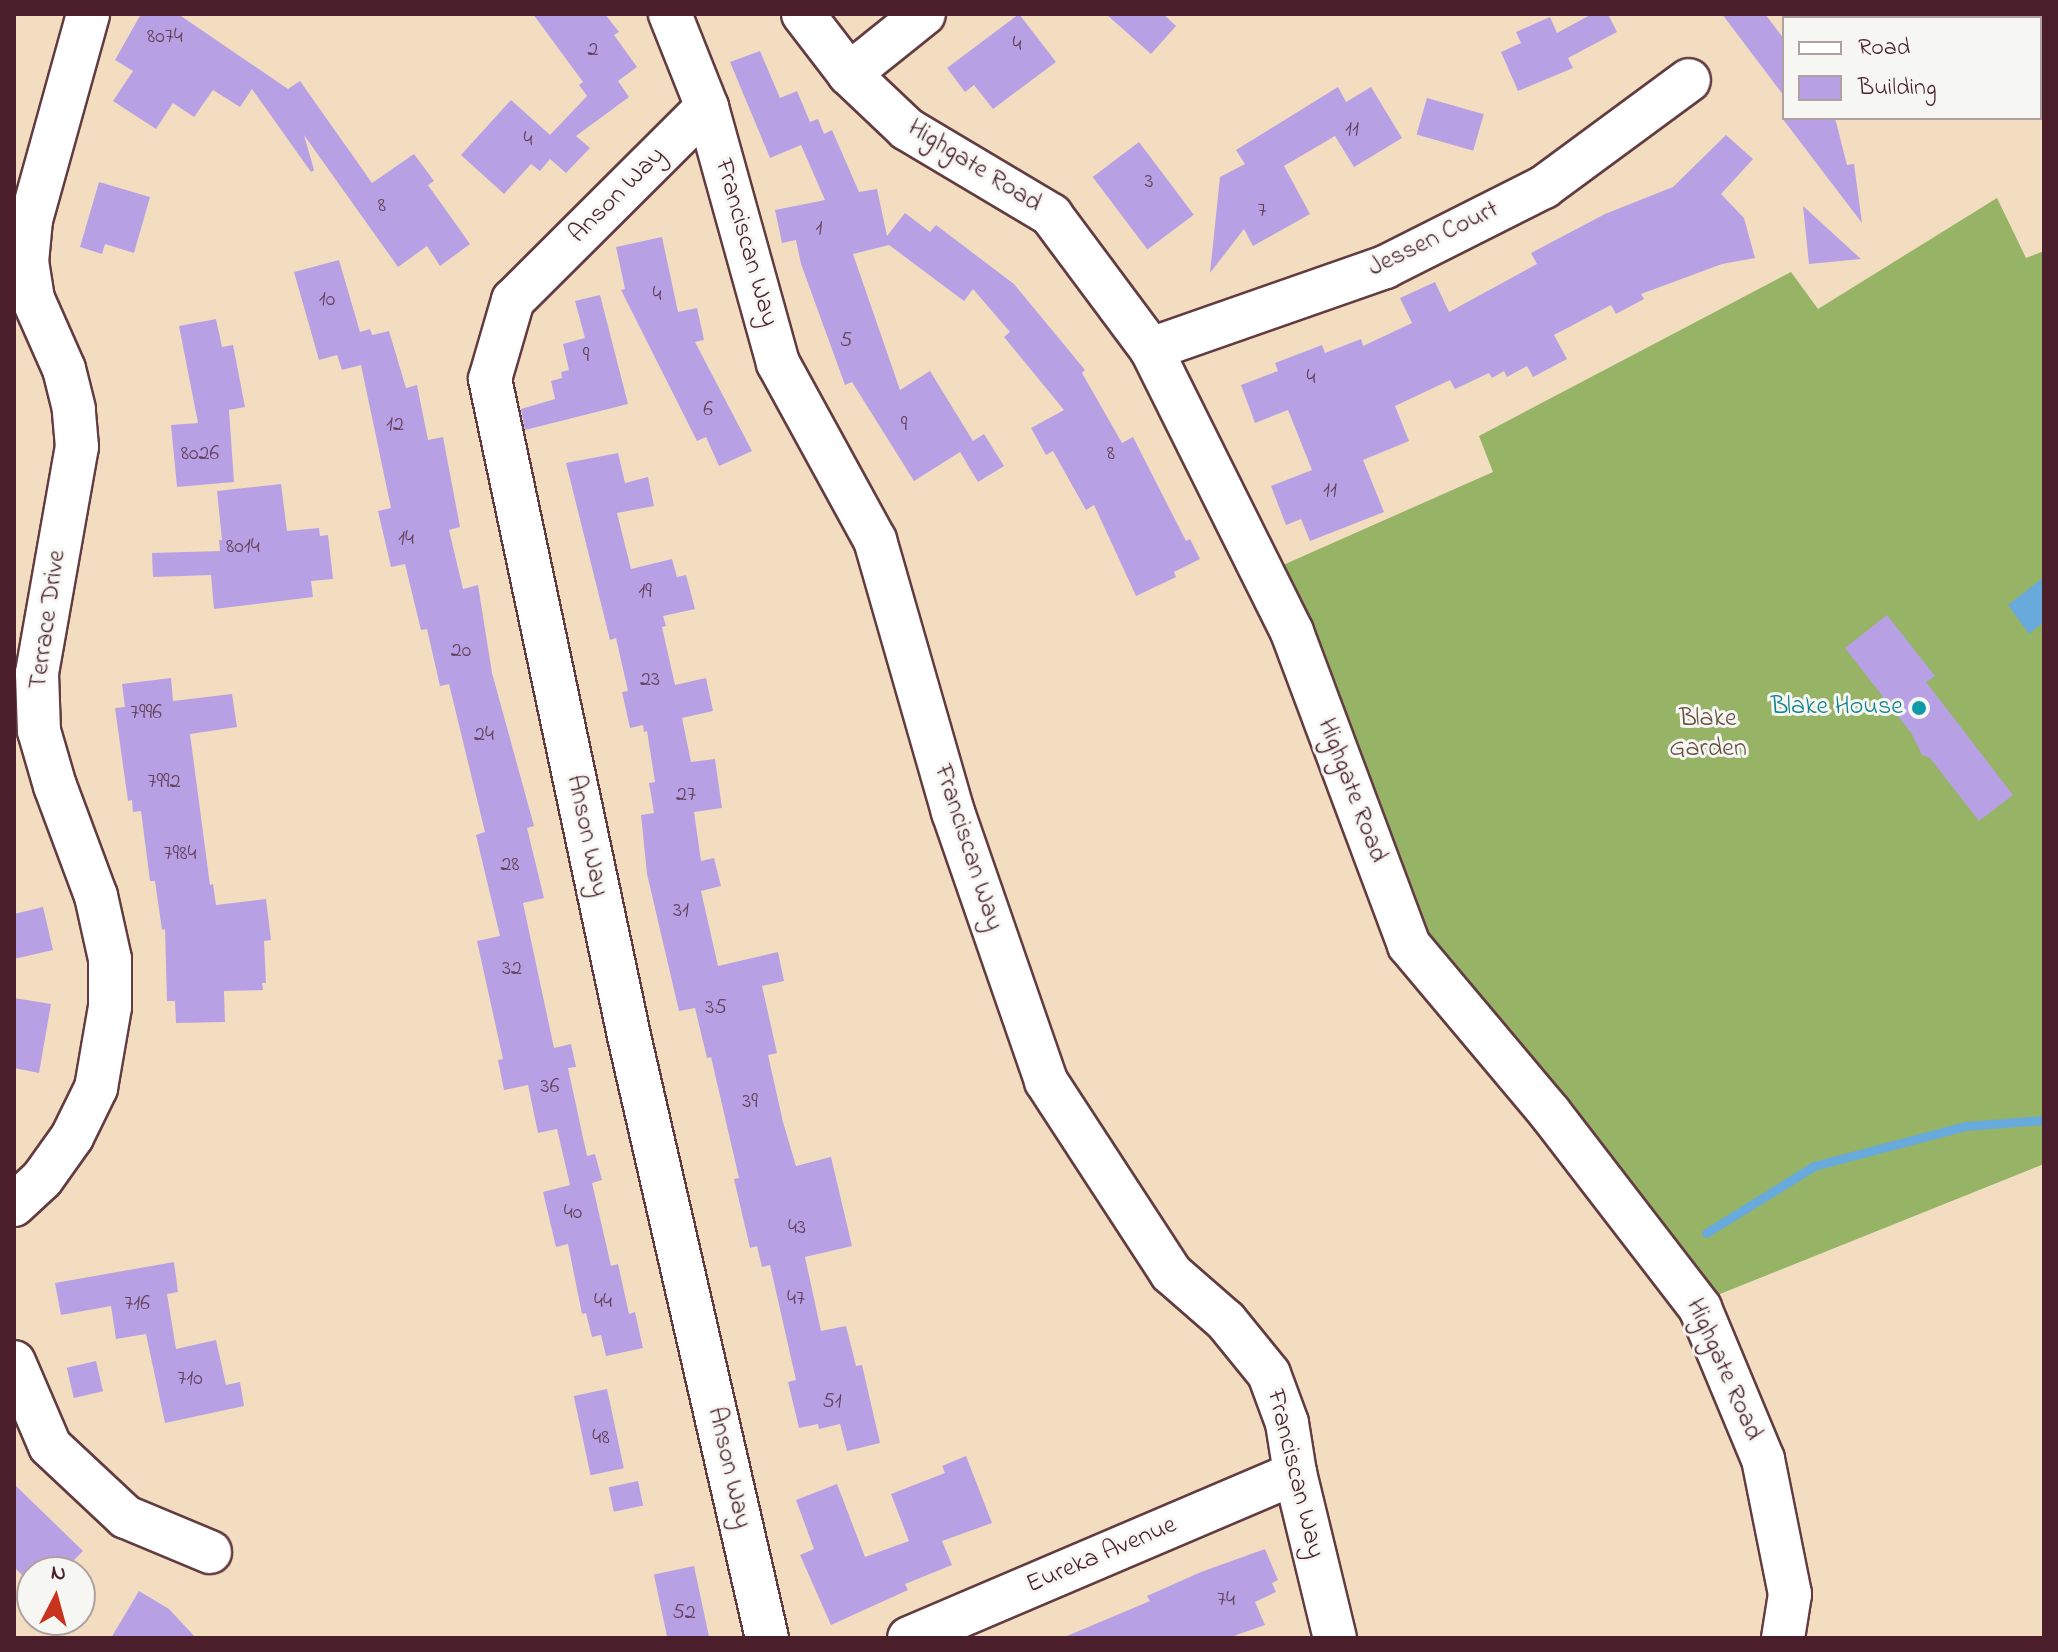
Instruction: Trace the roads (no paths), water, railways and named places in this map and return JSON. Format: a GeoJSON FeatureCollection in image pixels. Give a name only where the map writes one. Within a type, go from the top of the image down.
{"type":"FeatureCollection","features":[{"type":"Feature","properties":{"kind":"street","name":"Terrace Drive"},"geometry":{"type":"LineString","coordinates":[[14,1205],[42,1179],[72,1137],[96,1088],[110,1007],[110,959],[96,896],[55,786],[39,731],[37,673],[77,447],[74,409],[64,369],[33,299],[27,262],[31,220],[88,14]]}},
{"type":"Feature","properties":{"kind":"street","name":"Franciscan Way"},"geometry":{"type":"LineString","coordinates":[[670,14],[707,107],[778,363],[875,540],[953,812],[1046,1081],[1171,1273],[1226,1321],[1269,1374],[1287,1423],[1295,1473],[1335,1638]]}},
{"type":"Feature","properties":{"kind":"street","name":"Highgate Road"},"geometry":{"type":"LineString","coordinates":[[803,14],[849,74],[907,129],[1051,215],[1151,349],[1292,632],[1409,945],[1550,1113],[1700,1308],[1763,1459],[1790,1594],[1783,1638]]}},
{"type":"Feature","properties":{"kind":"street"},"geometry":{"type":"LineString","coordinates":[[849,74],[924,14]]}},
{"type":"Feature","properties":{"kind":"street","name":"Jessen Court"},"geometry":{"type":"LineString","coordinates":[[1151,349],[1385,267],[1544,187],[1689,80]]}},
{"type":"Feature","properties":{"kind":"street","name":"Anson Way"},"geometry":{"type":"LineString","coordinates":[[707,107],[513,300],[490,379],[629,1036],[767,1638]]}},
{"type":"Feature","properties":{"kind":"street"},"geometry":{"type":"LineString","coordinates":[[14,1362],[50,1446],[126,1517],[210,1552]]}},
{"type":"Feature","properties":{"kind":"street","name":"Eureka Avenue"},"geometry":{"type":"LineString","coordinates":[[909,1638],[1295,1473]]}},
{"type":"Feature","properties":{"kind":"water"},"geometry":{"type":"Polygon","coordinates":[[[2044,577],[2044,622],[2029,634],[2008,605],[2044,577]]]}},
{"type":"Feature","properties":{"kind":"waterway"},"geometry":{"type":"LineString","coordinates":[[1706,1233],[1814,1166],[1965,1126],[2044,1120]]}},
{"type":"Feature","properties":{"kind":"place","name":"Blake House"},"geometry":{"type":"Point","coordinates":[1919,708]}},
{"type":"Feature","properties":{"kind":"park label","name":"Blake Garden"},"geometry":{"type":"Point","coordinates":[1708,735]}}]}
